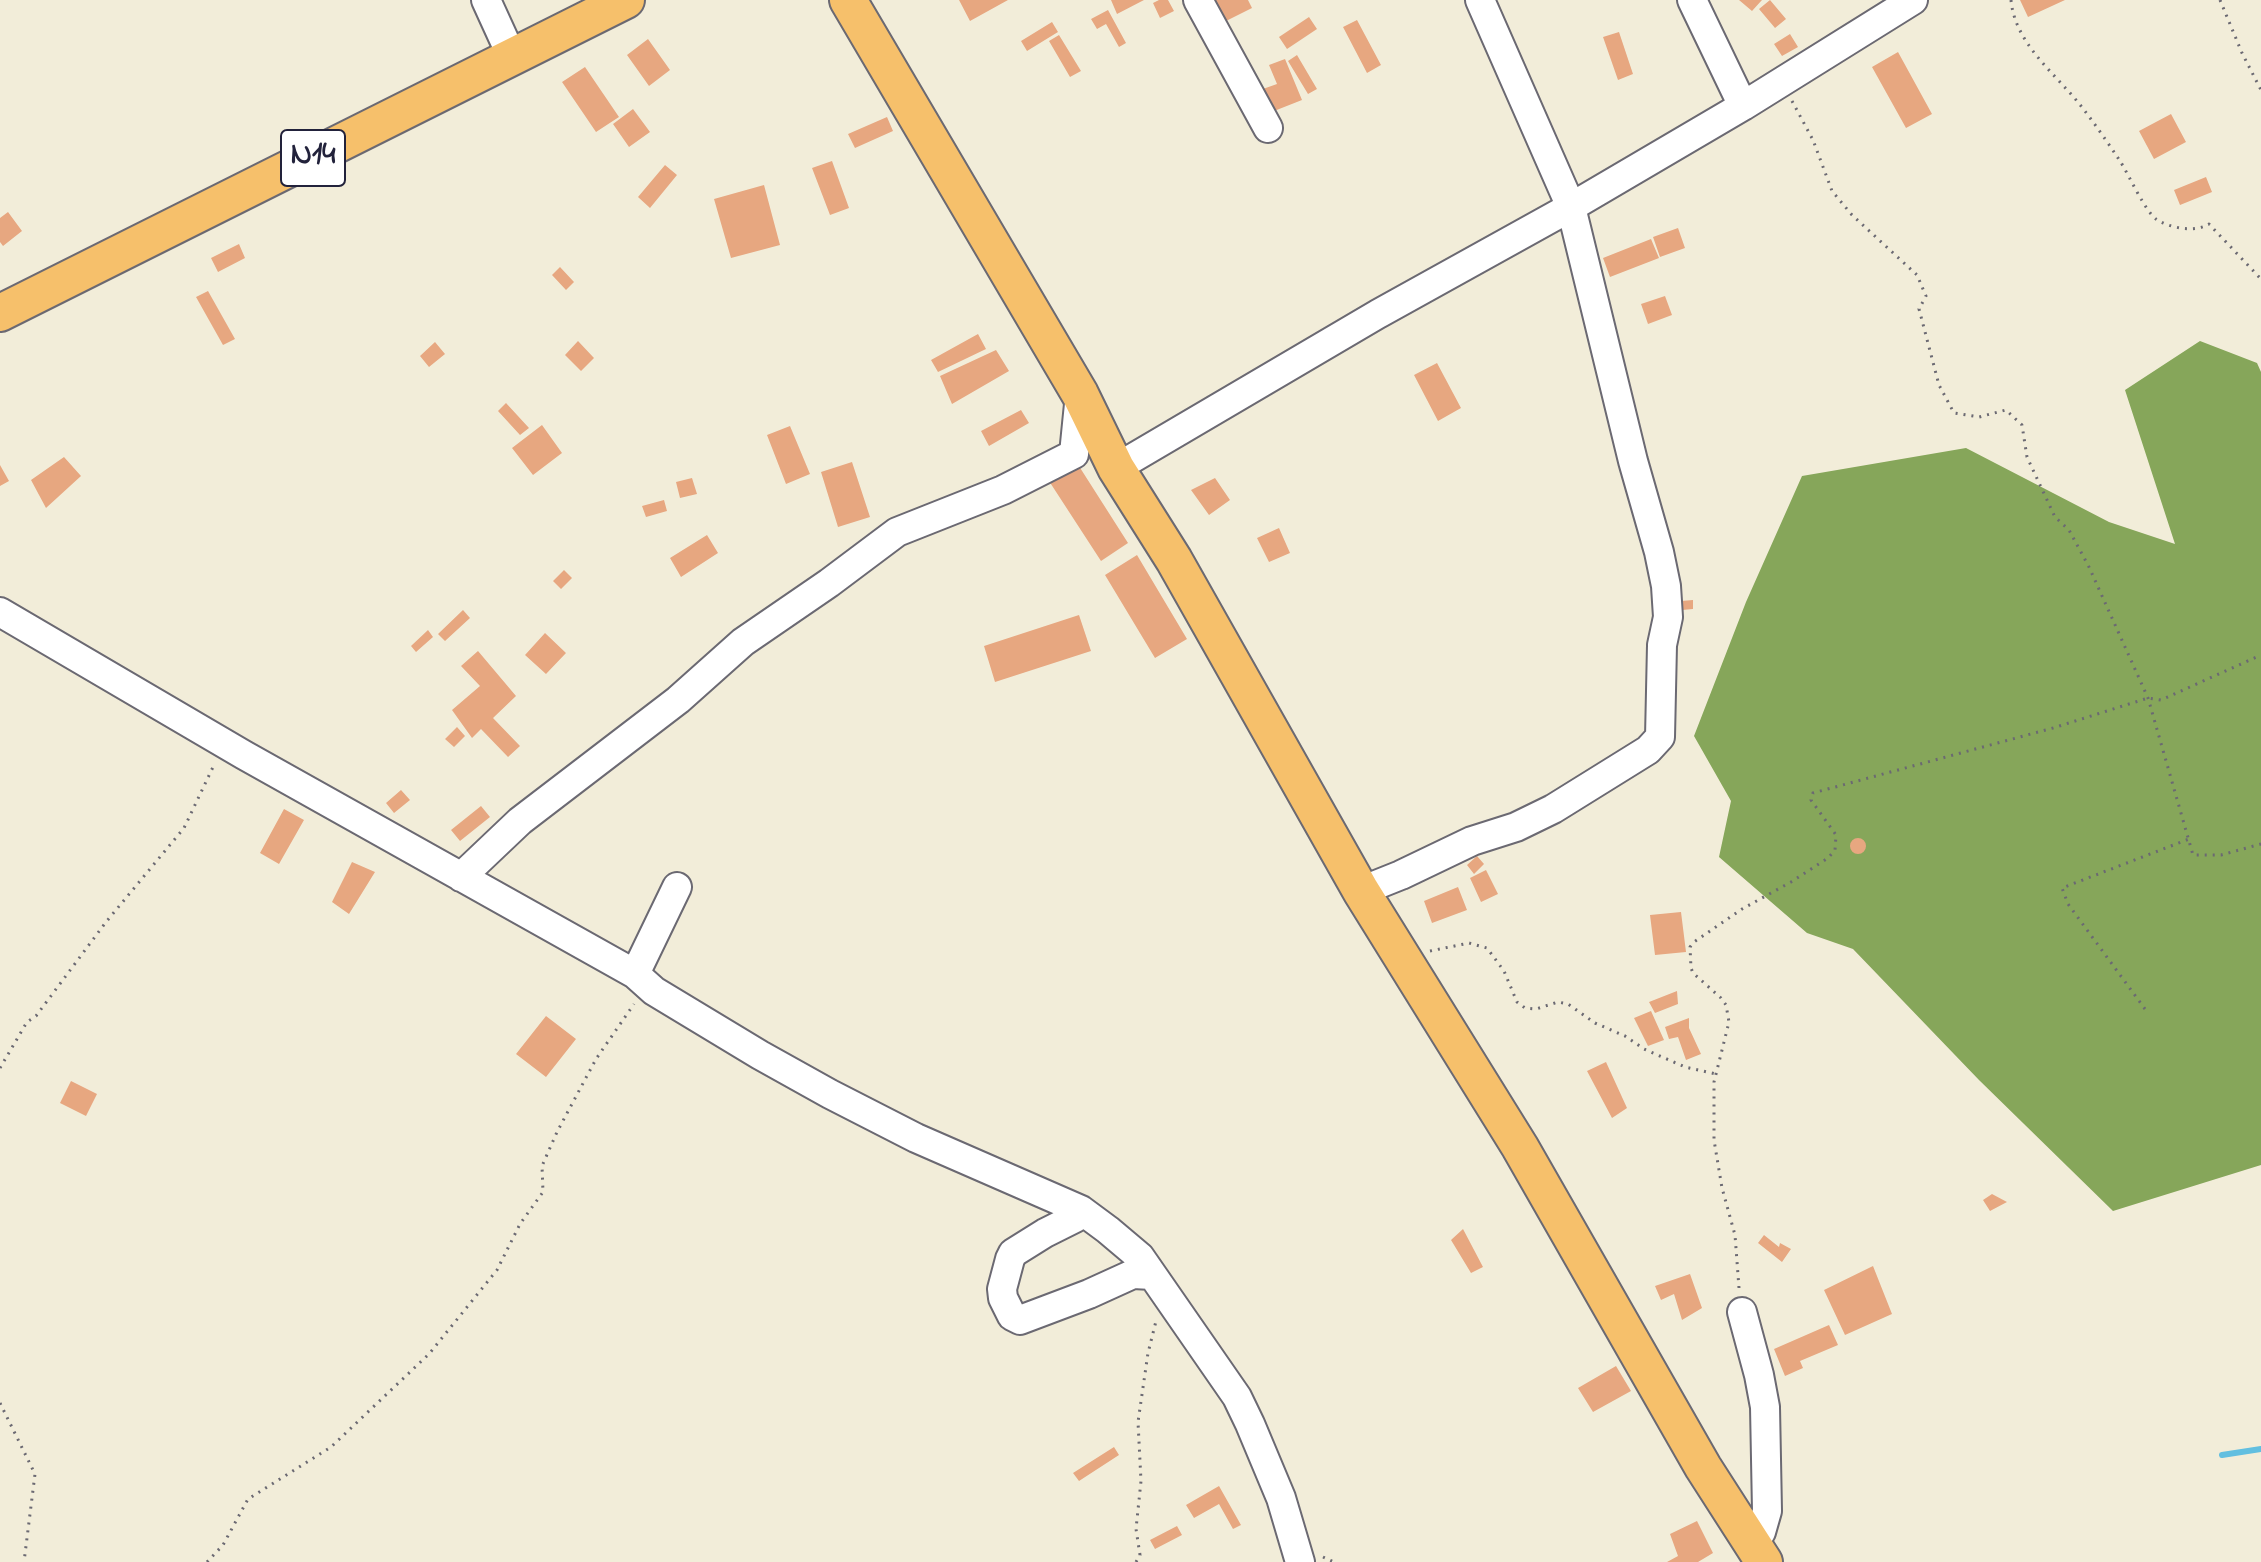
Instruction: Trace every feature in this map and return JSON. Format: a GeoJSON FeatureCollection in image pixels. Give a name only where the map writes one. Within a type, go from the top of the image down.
{"type":"FeatureCollection","features":[{"type":"Feature","properties":{"kind":"main road","name":"N14"},"geometry":{"type":"LineString","coordinates":[[0,313],[626,0]]}},
{"type":"Feature","properties":{"kind":"main road"},"geometry":{"type":"LineString","coordinates":[[848,0],[1080,394],[1116,468],[1174,560],[1361,891],[1520,1147],[1703,1467],[1758,1553]]}},
{"type":"Feature","properties":{"kind":"street"},"geometry":{"type":"LineString","coordinates":[[486,0],[512,57]]}},
{"type":"Feature","properties":{"kind":"street"},"geometry":{"type":"LineString","coordinates":[[1198,0],[1268,128]]}},
{"type":"Feature","properties":{"kind":"street"},"geometry":{"type":"LineString","coordinates":[[1361,891],[1553,809],[1648,750],[1660,737],[1662,645],[1668,617],[1659,552],[1633,461],[1571,207],[1480,0]]}},
{"type":"Feature","properties":{"kind":"street"},"geometry":{"type":"LineString","coordinates":[[1692,0],[1743,106]]}},
{"type":"Feature","properties":{"kind":"street"},"geometry":{"type":"LineString","coordinates":[[1116,468],[1378,314],[1571,207],[1743,106],[1913,0]]}},
{"type":"Feature","properties":{"kind":"street"},"geometry":{"type":"LineString","coordinates":[[461,877],[520,821],[678,700],[743,642],[897,532],[1003,490],[1074,454],[1080,394]]}},
{"type":"Feature","properties":{"kind":"street"},"geometry":{"type":"LineString","coordinates":[[0,612],[644,983],[760,1055],[916,1138],[1081,1210],[1140,1257],[1237,1397],[1281,1498],[1300,1562]]}},
{"type":"Feature","properties":{"kind":"street"},"geometry":{"type":"LineString","coordinates":[[644,983],[677,887]]}},
{"type":"Feature","properties":{"kind":"street"},"geometry":{"type":"LineString","coordinates":[[1081,1210],[1075,1218],[1013,1253],[1005,1270],[1002,1289],[1012,1316],[1020,1320],[1133,1274],[1158,1284]]}},
{"type":"Feature","properties":{"kind":"street"},"geometry":{"type":"LineString","coordinates":[[1742,1312],[1765,1407],[1767,1511],[1758,1553]]}},
{"type":"Feature","properties":{"kind":"path"},"geometry":{"type":"LineString","coordinates":[[2011,0],[2020,34],[2081,106],[2121,162],[2154,218],[2173,227],[2202,229],[2209,224],[2261,279]]}},
{"type":"Feature","properties":{"kind":"path"},"geometry":{"type":"LineString","coordinates":[[2220,0],[2261,90]]}},
{"type":"Feature","properties":{"kind":"path"},"geometry":{"type":"LineString","coordinates":[[1774,86],[1790,96],[1813,140],[1832,191],[1852,215],[1917,275],[1926,296],[1919,309],[1939,385],[1954,413],[1979,417],[2006,410],[2022,425],[2027,457],[2038,481],[2055,517],[2069,530],[2089,567],[2148,698],[2193,855],[2221,855],[2261,844]]}},
{"type":"Feature","properties":{"kind":"path"},"geometry":{"type":"LineString","coordinates":[[1742,1312],[1735,1235],[1714,1149],[1716,1074],[1729,1022],[1726,1005],[1721,998],[1693,973],[1690,947],[1742,909],[1828,858],[1835,850],[1836,835],[1811,800],[1813,793],[2053,728],[2148,698],[2161,700],[2261,655]]}},
{"type":"Feature","properties":{"kind":"path"},"geometry":{"type":"LineString","coordinates":[[0,1068],[27,1022],[36,1016],[106,922],[184,828],[225,744]]}},
{"type":"Feature","properties":{"kind":"path"},"geometry":{"type":"LineString","coordinates":[[2145,1009],[2068,904],[2062,888],[2189,839]]}},
{"type":"Feature","properties":{"kind":"path"},"geometry":{"type":"LineString","coordinates":[[1403,956],[1459,944],[1487,948],[1497,960],[1517,1002],[1525,1008],[1536,1009],[1558,1002],[1568,1004],[1595,1023],[1625,1036],[1644,1049],[1685,1067],[1716,1074]]}},
{"type":"Feature","properties":{"kind":"path"},"geometry":{"type":"LineString","coordinates":[[207,1562],[223,1545],[248,1499],[331,1447],[429,1354],[497,1270],[520,1224],[543,1192],[542,1166],[557,1132],[596,1059],[629,1008],[640,998],[644,983]]}},
{"type":"Feature","properties":{"kind":"path"},"geometry":{"type":"LineString","coordinates":[[1136,1562],[1140,1555],[1136,1529],[1141,1481],[1138,1422],[1158,1284]]}},
{"type":"Feature","properties":{"kind":"path"},"geometry":{"type":"LineString","coordinates":[[0,1403],[35,1474],[24,1562]]}},
{"type":"Feature","properties":{"kind":"green space"},"geometry":{"type":"Polygon","coordinates":[[[2200,341],[2257,363],[2261,372],[2261,1165],[2113,1211],[1979,1080],[1853,949],[1807,933],[1719,857],[1731,801],[1694,736],[1746,602],[1802,476],[1966,448],[2109,522],[2175,544],[2125,390],[2200,341]]]}},
{"type":"Feature","properties":{"kind":"building"},"geometry":{"type":"Polygon","coordinates":[[[959,0],[1008,0],[970,21],[959,0]]]}},
{"type":"Feature","properties":{"kind":"building"},"geometry":{"type":"Polygon","coordinates":[[[1111,0],[1144,0],[1117,14],[1111,0]]]}},
{"type":"Feature","properties":{"kind":"building"},"geometry":{"type":"Polygon","coordinates":[[[1168,0],[1174,11],[1160,18],[1153,3],[1168,0]]]}},
{"type":"Feature","properties":{"kind":"building"},"geometry":{"type":"Polygon","coordinates":[[[1216,0],[1248,0],[1252,8],[1218,25],[1208,4],[1216,0]]]}},
{"type":"Feature","properties":{"kind":"building"},"geometry":{"type":"Polygon","coordinates":[[[1739,0],[1762,0],[1752,11],[1739,0]]]}},
{"type":"Feature","properties":{"kind":"building"},"geometry":{"type":"Polygon","coordinates":[[[1770,0],[1786,19],[1775,28],[1759,9],[1770,0]]]}},
{"type":"Feature","properties":{"kind":"building"},"geometry":{"type":"Polygon","coordinates":[[[2020,0],[2065,0],[2028,17],[2020,0]]]}},
{"type":"Feature","properties":{"kind":"building"},"geometry":{"type":"Polygon","coordinates":[[[1108,10],[1126,43],[1119,47],[1106,24],[1097,29],[1091,19],[1108,10]]]}},
{"type":"Feature","properties":{"kind":"building"},"geometry":{"type":"Polygon","coordinates":[[[1309,17],[1317,29],[1287,49],[1279,37],[1309,17]]]}},
{"type":"Feature","properties":{"kind":"building"},"geometry":{"type":"Polygon","coordinates":[[[1357,20],[1381,65],[1367,73],[1343,27],[1357,20]]]}},
{"type":"Feature","properties":{"kind":"building"},"geometry":{"type":"Polygon","coordinates":[[[1052,22],[1058,32],[1027,51],[1021,41],[1052,22]]]}},
{"type":"Feature","properties":{"kind":"building"},"geometry":{"type":"Polygon","coordinates":[[[1619,32],[1633,74],[1618,80],[1603,37],[1619,32]]]}},
{"type":"Feature","properties":{"kind":"building"},"geometry":{"type":"Polygon","coordinates":[[[1790,34],[1798,47],[1782,56],[1774,44],[1790,34]]]}},
{"type":"Feature","properties":{"kind":"building"},"geometry":{"type":"Polygon","coordinates":[[[1059,35],[1081,71],[1070,77],[1049,41],[1059,35]]]}},
{"type":"Feature","properties":{"kind":"building"},"geometry":{"type":"Polygon","coordinates":[[[648,39],[670,70],[649,86],[627,55],[648,39]]]}},
{"type":"Feature","properties":{"kind":"building"},"geometry":{"type":"Polygon","coordinates":[[[1898,52],[1932,114],[1906,128],[1872,67],[1898,52]]]}},
{"type":"Feature","properties":{"kind":"building"},"geometry":{"type":"Polygon","coordinates":[[[1297,55],[1317,89],[1308,94],[1288,61],[1297,55]]]}},
{"type":"Feature","properties":{"kind":"building"},"geometry":{"type":"Polygon","coordinates":[[[1285,59],[1302,100],[1269,113],[1260,90],[1277,84],[1269,65],[1285,59]]]}},
{"type":"Feature","properties":{"kind":"building"},"geometry":{"type":"Polygon","coordinates":[[[585,67],[619,117],[596,132],[562,82],[585,67]]]}},
{"type":"Feature","properties":{"kind":"building"},"geometry":{"type":"Polygon","coordinates":[[[633,109],[650,132],[629,147],[613,124],[633,109]]]}},
{"type":"Feature","properties":{"kind":"building"},"geometry":{"type":"Polygon","coordinates":[[[2171,114],[2186,142],[2154,159],[2139,131],[2171,114]]]}},
{"type":"Feature","properties":{"kind":"building"},"geometry":{"type":"Polygon","coordinates":[[[887,117],[893,131],[855,148],[848,134],[887,117]]]}},
{"type":"Feature","properties":{"kind":"building"},"geometry":{"type":"Polygon","coordinates":[[[832,161],[849,208],[830,215],[812,168],[832,161]]]}},
{"type":"Feature","properties":{"kind":"building"},"geometry":{"type":"Polygon","coordinates":[[[665,165],[677,175],[650,208],[638,197],[665,165]]]}},
{"type":"Feature","properties":{"kind":"building"},"geometry":{"type":"Polygon","coordinates":[[[2206,177],[2212,192],[2180,205],[2174,190],[2206,177]]]}},
{"type":"Feature","properties":{"kind":"building"},"geometry":{"type":"Polygon","coordinates":[[[764,185],[780,245],[731,258],[714,199],[764,185]]]}},
{"type":"Feature","properties":{"kind":"building"},"geometry":{"type":"Polygon","coordinates":[[[8,212],[22,231],[3,246],[0,242],[0,218],[8,212]]]}},
{"type":"Feature","properties":{"kind":"building"},"geometry":{"type":"Polygon","coordinates":[[[1678,228],[1685,248],[1660,257],[1653,237],[1678,228]]]}},
{"type":"Feature","properties":{"kind":"building"},"geometry":{"type":"Polygon","coordinates":[[[1651,239],[1659,258],[1610,277],[1603,258],[1651,239]]]}},
{"type":"Feature","properties":{"kind":"building"},"geometry":{"type":"Polygon","coordinates":[[[239,244],[245,258],[218,272],[211,258],[239,244]]]}},
{"type":"Feature","properties":{"kind":"building"},"geometry":{"type":"Polygon","coordinates":[[[560,267],[574,282],[566,290],[552,275],[560,267]]]}},
{"type":"Feature","properties":{"kind":"building"},"geometry":{"type":"Polygon","coordinates":[[[208,291],[235,339],[223,345],[196,297],[208,291]]]}},
{"type":"Feature","properties":{"kind":"building"},"geometry":{"type":"Polygon","coordinates":[[[1665,296],[1672,315],[1648,324],[1641,304],[1665,296]]]}},
{"type":"Feature","properties":{"kind":"building"},"geometry":{"type":"Polygon","coordinates":[[[978,334],[986,349],[938,372],[931,360],[978,334]]]}},
{"type":"Feature","properties":{"kind":"building"},"geometry":{"type":"Polygon","coordinates":[[[578,341],[594,358],[581,371],[565,355],[578,341]]]}},
{"type":"Feature","properties":{"kind":"building"},"geometry":{"type":"Polygon","coordinates":[[[435,342],[445,354],[429,367],[420,356],[435,342]]]}},
{"type":"Feature","properties":{"kind":"building"},"geometry":{"type":"Polygon","coordinates":[[[996,350],[1009,371],[952,404],[940,376],[996,350]]]}},
{"type":"Feature","properties":{"kind":"building"},"geometry":{"type":"Polygon","coordinates":[[[1437,363],[1461,408],[1438,421],[1414,375],[1437,363]]]}},
{"type":"Feature","properties":{"kind":"building"},"geometry":{"type":"Polygon","coordinates":[[[506,403],[529,428],[520,435],[498,411],[506,403]]]}},
{"type":"Feature","properties":{"kind":"building"},"geometry":{"type":"Polygon","coordinates":[[[1021,410],[1029,423],[989,446],[981,431],[1021,410]]]}},
{"type":"Feature","properties":{"kind":"building"},"geometry":{"type":"Polygon","coordinates":[[[542,425],[562,453],[533,475],[512,448],[542,425]]]}},
{"type":"Feature","properties":{"kind":"building"},"geometry":{"type":"Polygon","coordinates":[[[790,426],[810,474],[786,484],[767,435],[790,426]]]}},
{"type":"Feature","properties":{"kind":"building"},"geometry":{"type":"Polygon","coordinates":[[[64,457],[81,476],[46,508],[31,480],[64,457]]]}},
{"type":"Feature","properties":{"kind":"building"},"geometry":{"type":"Polygon","coordinates":[[[852,462],[870,517],[838,527],[821,472],[852,462]]]}},
{"type":"Feature","properties":{"kind":"building"},"geometry":{"type":"Polygon","coordinates":[[[1077,463],[1128,543],[1101,561],[1049,481],[1077,463]]]}},
{"type":"Feature","properties":{"kind":"building"},"geometry":{"type":"Polygon","coordinates":[[[0,465],[9,481],[0,486],[0,465]]]}},
{"type":"Feature","properties":{"kind":"building"},"geometry":{"type":"Polygon","coordinates":[[[692,478],[697,494],[680,498],[676,482],[692,478]]]}},
{"type":"Feature","properties":{"kind":"building"},"geometry":{"type":"Polygon","coordinates":[[[1215,478],[1230,500],[1209,515],[1191,490],[1215,478]]]}},
{"type":"Feature","properties":{"kind":"building"},"geometry":{"type":"Polygon","coordinates":[[[664,500],[667,511],[646,517],[642,506],[664,500]]]}},
{"type":"Feature","properties":{"kind":"building"},"geometry":{"type":"Polygon","coordinates":[[[1279,528],[1290,553],[1269,562],[1257,538],[1279,528]]]}},
{"type":"Feature","properties":{"kind":"building"},"geometry":{"type":"Polygon","coordinates":[[[707,535],[718,553],[681,577],[670,558],[707,535]]]}},
{"type":"Feature","properties":{"kind":"building"},"geometry":{"type":"Polygon","coordinates":[[[1137,555],[1187,639],[1155,658],[1105,575],[1137,555]]]}},
{"type":"Feature","properties":{"kind":"building"},"geometry":{"type":"Polygon","coordinates":[[[564,570],[572,578],[561,589],[553,581],[564,570]]]}},
{"type":"Feature","properties":{"kind":"building"},"geometry":{"type":"Polygon","coordinates":[[[1693,600],[1693,609],[1682,610],[1681,601],[1693,600]]]}},
{"type":"Feature","properties":{"kind":"building"},"geometry":{"type":"Polygon","coordinates":[[[463,610],[470,618],[445,641],[438,634],[463,610]]]}},
{"type":"Feature","properties":{"kind":"building"},"geometry":{"type":"Polygon","coordinates":[[[1079,615],[1091,651],[995,682],[984,646],[1079,615]]]}},
{"type":"Feature","properties":{"kind":"building"},"geometry":{"type":"Polygon","coordinates":[[[428,630],[433,637],[416,652],[411,646],[428,630]]]}},
{"type":"Feature","properties":{"kind":"building"},"geometry":{"type":"Polygon","coordinates":[[[545,633],[566,653],[546,674],[525,655],[545,633]]]}},
{"type":"Feature","properties":{"kind":"building"},"geometry":{"type":"Polygon","coordinates":[[[478,651],[516,696],[493,718],[520,746],[508,757],[481,729],[472,738],[452,710],[480,686],[461,666],[478,651]]]}},
{"type":"Feature","properties":{"kind":"building"},"geometry":{"type":"Polygon","coordinates":[[[457,727],[465,736],[454,747],[445,739],[457,727]]]}},
{"type":"Feature","properties":{"kind":"building"},"geometry":{"type":"Polygon","coordinates":[[[401,790],[410,800],[394,813],[386,803],[401,790]]]}},
{"type":"Feature","properties":{"kind":"building"},"geometry":{"type":"Polygon","coordinates":[[[481,806],[490,817],[460,841],[451,830],[481,806]]]}},
{"type":"Feature","properties":{"kind":"building"},"geometry":{"type":"Polygon","coordinates":[[[284,809],[304,820],[279,864],[260,853],[284,809]]]}},
{"type":"Feature","properties":{"kind":"building"},"geometry":{"type":"Polygon","coordinates":[[[1855,838],[1861,838],[1866,846],[1864,852],[1855,854],[1850,849],[1850,843],[1855,838]]]}},
{"type":"Feature","properties":{"kind":"building"},"geometry":{"type":"Polygon","coordinates":[[[1477,856],[1484,864],[1474,874],[1467,865],[1477,856]]]}},
{"type":"Feature","properties":{"kind":"building"},"geometry":{"type":"Polygon","coordinates":[[[352,862],[375,872],[349,914],[332,902],[352,862]]]}},
{"type":"Feature","properties":{"kind":"building"},"geometry":{"type":"Polygon","coordinates":[[[1486,870],[1498,894],[1481,902],[1470,878],[1486,870]]]}},
{"type":"Feature","properties":{"kind":"building"},"geometry":{"type":"Polygon","coordinates":[[[1458,887],[1467,910],[1432,923],[1424,901],[1458,887]]]}},
{"type":"Feature","properties":{"kind":"building"},"geometry":{"type":"Polygon","coordinates":[[[1681,912],[1686,952],[1655,955],[1650,915],[1681,912]]]}},
{"type":"Feature","properties":{"kind":"building"},"geometry":{"type":"Polygon","coordinates":[[[1677,991],[1678,1004],[1655,1013],[1649,1002],[1677,991]]]}},
{"type":"Feature","properties":{"kind":"building"},"geometry":{"type":"Polygon","coordinates":[[[1651,1011],[1664,1040],[1648,1046],[1634,1018],[1651,1011]]]}},
{"type":"Feature","properties":{"kind":"building"},"geometry":{"type":"Polygon","coordinates":[[[546,1016],[576,1039],[546,1077],[516,1054],[546,1016]]]}},
{"type":"Feature","properties":{"kind":"building"},"geometry":{"type":"Polygon","coordinates":[[[1689,1018],[1689,1028],[1701,1054],[1686,1060],[1678,1037],[1669,1039],[1665,1027],[1689,1018]]]}},
{"type":"Feature","properties":{"kind":"building"},"geometry":{"type":"Polygon","coordinates":[[[1606,1062],[1627,1108],[1612,1118],[1587,1071],[1606,1062]]]}},
{"type":"Feature","properties":{"kind":"building"},"geometry":{"type":"Polygon","coordinates":[[[71,1081],[97,1094],[86,1116],[60,1103],[71,1081]]]}},
{"type":"Feature","properties":{"kind":"building"},"geometry":{"type":"Polygon","coordinates":[[[1992,1194],[2007,1202],[1990,1211],[1983,1200],[1992,1194]]]}},
{"type":"Feature","properties":{"kind":"building"},"geometry":{"type":"Polygon","coordinates":[[[1463,1229],[1483,1267],[1471,1273],[1451,1240],[1463,1229]]]}},
{"type":"Feature","properties":{"kind":"building"},"geometry":{"type":"Polygon","coordinates":[[[1764,1235],[1779,1247],[1780,1243],[1791,1249],[1782,1262],[1758,1243],[1764,1235]]]}},
{"type":"Feature","properties":{"kind":"building"},"geometry":{"type":"Polygon","coordinates":[[[1873,1266],[1892,1314],[1845,1335],[1824,1290],[1873,1266]]]}},
{"type":"Feature","properties":{"kind":"building"},"geometry":{"type":"Polygon","coordinates":[[[1690,1274],[1702,1308],[1682,1320],[1674,1294],[1661,1300],[1655,1286],[1690,1274]]]}},
{"type":"Feature","properties":{"kind":"building"},"geometry":{"type":"Polygon","coordinates":[[[1829,1325],[1838,1345],[1800,1361],[1803,1368],[1785,1376],[1774,1349],[1829,1325]]]}},
{"type":"Feature","properties":{"kind":"building"},"geometry":{"type":"Polygon","coordinates":[[[1616,1366],[1631,1391],[1593,1412],[1578,1388],[1616,1366]]]}},
{"type":"Feature","properties":{"kind":"building"},"geometry":{"type":"Polygon","coordinates":[[[1114,1447],[1119,1455],[1079,1481],[1073,1473],[1114,1447]]]}},
{"type":"Feature","properties":{"kind":"building"},"geometry":{"type":"Polygon","coordinates":[[[1219,1486],[1241,1525],[1233,1529],[1219,1504],[1194,1518],[1186,1505],[1219,1486]]]}},
{"type":"Feature","properties":{"kind":"building"},"geometry":{"type":"Polygon","coordinates":[[[1697,1521],[1713,1553],[1698,1562],[1667,1562],[1678,1556],[1670,1534],[1697,1521]]]}},
{"type":"Feature","properties":{"kind":"building"},"geometry":{"type":"Polygon","coordinates":[[[1177,1526],[1182,1535],[1155,1549],[1150,1540],[1177,1526]]]}},
{"type":"Feature","properties":{"kind":"waterway"},"geometry":{"type":"LineString","coordinates":[[2222,1455],[2261,1449]]}}]}
